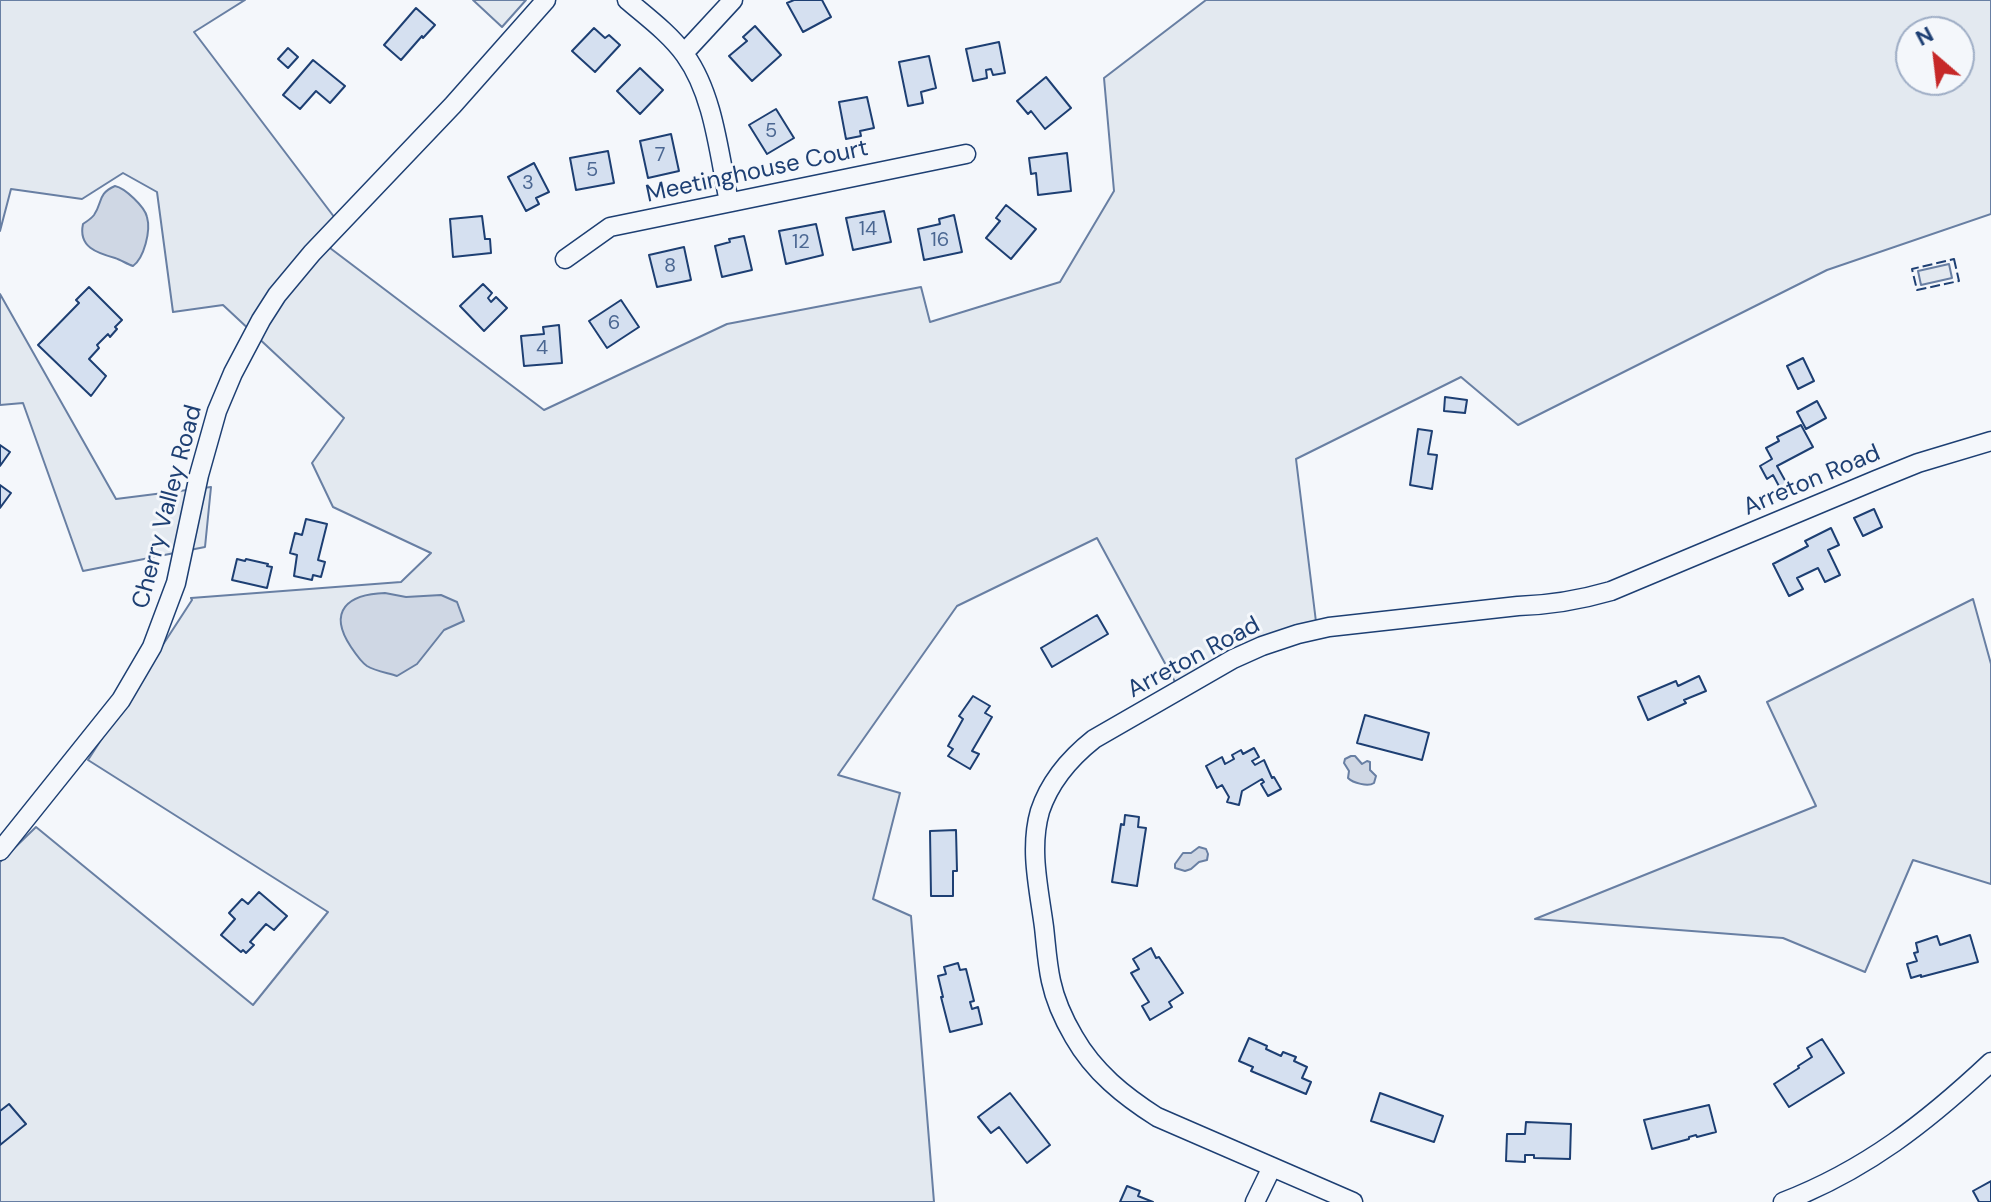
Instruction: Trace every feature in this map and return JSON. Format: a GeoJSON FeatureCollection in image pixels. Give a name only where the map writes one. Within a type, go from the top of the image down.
{"type":"FeatureCollection","features":[{"type":"Feature","properties":{"kind":"street","name":"Cherry Valley Road"},"geometry":{"type":"LineString","coordinates":[[0,851],[121,700],[145,663],[176,583],[199,475],[217,411],[236,365],[277,295],[312,253],[453,105],[546,0]]}},
{"type":"Feature","properties":{"kind":"street"},"geometry":{"type":"LineString","coordinates":[[627,0],[668,35],[697,74],[707,96],[729,202]]}},
{"type":"Feature","properties":{"kind":"street"},"geometry":{"type":"LineString","coordinates":[[684,53],[733,0]]}},
{"type":"Feature","properties":{"kind":"street","name":"Meetinghouse Court"},"geometry":{"type":"LineString","coordinates":[[565,259],[610,227],[966,154]]}},
{"type":"Feature","properties":{"kind":"street","name":"Arreton Road"},"geometry":{"type":"LineString","coordinates":[[1353,1202],[1157,1117],[1131,1101],[1088,1059],[1060,1010],[1051,981],[1035,859],[1041,811],[1061,771],[1094,739],[1233,659],[1262,646],[1329,627],[1542,606],[1600,594],[1918,463],[1991,441]]}},
{"type":"Feature","properties":{"kind":"street"},"geometry":{"type":"LineString","coordinates":[[1783,1202],[1836,1178],[1883,1151],[1947,1103],[1991,1062]]}},
{"type":"Feature","properties":{"kind":"street"},"geometry":{"type":"LineString","coordinates":[[1255,1202],[1272,1167]]}},
{"type":"Feature","properties":{"kind":"shaded area"},"geometry":{"type":"Polygon","coordinates":[[[0,0],[245,0],[194,32],[344,230],[330,248],[544,410],[727,324],[921,287],[930,322],[1060,282],[1114,191],[1104,78],[1206,0],[1991,0],[1991,214],[1827,270],[1518,425],[1461,377],[1296,459],[1317,630],[1180,691],[1097,538],[957,606],[838,775],[900,793],[873,899],[911,916],[934,1202],[0,1202],[0,862],[36,827],[253,1005],[328,912],[88,760],[191,598],[401,582],[431,553],[333,507],[312,463],[344,418],[223,305],[173,312],[157,192],[123,173],[82,199],[11,189],[0,231],[0,0]]]}},
{"type":"Feature","properties":{"kind":"shaded area"},"geometry":{"type":"Polygon","coordinates":[[[473,0],[526,0],[502,27],[473,0]]]}},
{"type":"Feature","properties":{"kind":"shaded area"},"geometry":{"type":"Polygon","coordinates":[[[115,186],[134,198],[147,217],[146,244],[133,266],[90,248],[83,238],[83,224],[94,215],[105,192],[115,186]]]}},
{"type":"Feature","properties":{"kind":"shaded area"},"geometry":{"type":"Polygon","coordinates":[[[1949,264],[1952,278],[1921,285],[1918,271],[1949,264]]]}},
{"type":"Feature","properties":{"kind":"shaded area"},"geometry":{"type":"Polygon","coordinates":[[[0,294],[116,499],[211,487],[205,547],[83,571],[23,403],[0,405],[0,294]]]}},
{"type":"Feature","properties":{"kind":"shaded area"},"geometry":{"type":"Polygon","coordinates":[[[385,593],[406,597],[441,595],[457,602],[464,621],[444,630],[417,664],[397,676],[365,664],[351,647],[341,624],[341,614],[352,601],[385,593]]]}},
{"type":"Feature","properties":{"kind":"shaded area"},"geometry":{"type":"Polygon","coordinates":[[[1973,599],[1991,664],[1991,884],[1913,860],[1865,972],[1783,938],[1535,919],[1816,806],[1767,702],[1973,599]]]}},
{"type":"Feature","properties":{"kind":"shaded area"},"geometry":{"type":"Polygon","coordinates":[[[1351,756],[1362,764],[1370,762],[1370,770],[1376,776],[1374,783],[1361,784],[1348,778],[1349,771],[1344,763],[1351,756]]]}},
{"type":"Feature","properties":{"kind":"shaded area"},"geometry":{"type":"Polygon","coordinates":[[[1199,847],[1206,849],[1207,860],[1185,871],[1175,868],[1183,853],[1191,853],[1199,847]]]}},
{"type":"Feature","properties":{"kind":"building"},"geometry":{"type":"Polygon","coordinates":[[[822,0],[831,17],[803,32],[787,3],[822,0]]]}},
{"type":"Feature","properties":{"kind":"building"},"geometry":{"type":"Polygon","coordinates":[[[416,8],[435,25],[401,60],[384,45],[416,8]]]}},
{"type":"Feature","properties":{"kind":"building"},"geometry":{"type":"Polygon","coordinates":[[[755,26],[781,55],[752,81],[729,56],[747,41],[743,37],[755,26]]]}},
{"type":"Feature","properties":{"kind":"building"},"geometry":{"type":"Polygon","coordinates":[[[594,28],[620,45],[595,72],[572,51],[594,28]]]}},
{"type":"Feature","properties":{"kind":"building"},"geometry":{"type":"Polygon","coordinates":[[[999,42],[1005,73],[993,75],[991,69],[986,70],[987,78],[973,81],[966,49],[999,42]]]}},
{"type":"Feature","properties":{"kind":"building"},"geometry":{"type":"Polygon","coordinates":[[[288,48],[298,57],[288,68],[278,59],[288,48]]]}},
{"type":"Feature","properties":{"kind":"building"},"geometry":{"type":"Polygon","coordinates":[[[929,56],[936,88],[921,92],[923,103],[908,106],[899,62],[929,56]]]}},
{"type":"Feature","properties":{"kind":"building"},"geometry":{"type":"Polygon","coordinates":[[[313,60],[345,86],[330,103],[316,91],[300,109],[283,95],[313,60]]]}},
{"type":"Feature","properties":{"kind":"building"},"geometry":{"type":"Polygon","coordinates":[[[640,68],[663,90],[640,114],[617,91],[640,68]]]}},
{"type":"Feature","properties":{"kind":"building"},"geometry":{"type":"Polygon","coordinates":[[[1046,77],[1071,108],[1045,129],[1031,111],[1028,114],[1017,101],[1046,77]]]}},
{"type":"Feature","properties":{"kind":"building"},"geometry":{"type":"Polygon","coordinates":[[[867,97],[874,128],[860,131],[861,136],[846,139],[839,102],[867,97]]]}},
{"type":"Feature","properties":{"kind":"building"},"geometry":{"type":"Polygon","coordinates":[[[776,109],[794,138],[767,154],[749,125],[776,109]]]}},
{"type":"Feature","properties":{"kind":"building"},"geometry":{"type":"Polygon","coordinates":[[[671,134],[679,171],[648,178],[640,141],[671,134]]]}},
{"type":"Feature","properties":{"kind":"building"},"geometry":{"type":"Polygon","coordinates":[[[608,151],[614,183],[576,190],[570,158],[608,151]]]}},
{"type":"Feature","properties":{"kind":"building"},"geometry":{"type":"Polygon","coordinates":[[[1067,153],[1071,191],[1038,195],[1036,173],[1031,174],[1029,158],[1067,153]]]}},
{"type":"Feature","properties":{"kind":"building"},"geometry":{"type":"Polygon","coordinates":[[[534,163],[549,192],[536,198],[539,204],[526,211],[508,177],[534,163]]]}},
{"type":"Feature","properties":{"kind":"building"},"geometry":{"type":"Polygon","coordinates":[[[1006,205],[1036,229],[1011,259],[986,238],[1000,221],[996,218],[1006,205]]]}},
{"type":"Feature","properties":{"kind":"building"},"geometry":{"type":"Polygon","coordinates":[[[884,211],[891,242],[853,250],[846,218],[884,211]]]}},
{"type":"Feature","properties":{"kind":"building"},"geometry":{"type":"Polygon","coordinates":[[[954,215],[962,252],[924,260],[918,229],[940,224],[939,219],[954,215]]]}},
{"type":"Feature","properties":{"kind":"building"},"geometry":{"type":"Polygon","coordinates":[[[482,216],[485,239],[490,239],[491,253],[453,257],[450,219],[482,216]]]}},
{"type":"Feature","properties":{"kind":"building"},"geometry":{"type":"Polygon","coordinates":[[[816,224],[823,255],[786,264],[779,231],[816,224]]]}},
{"type":"Feature","properties":{"kind":"building"},"geometry":{"type":"Polygon","coordinates":[[[744,236],[752,270],[722,277],[715,246],[744,236]]]}},
{"type":"Feature","properties":{"kind":"building"},"geometry":{"type":"Polygon","coordinates":[[[684,247],[691,280],[657,287],[649,255],[684,247]]]}},
{"type":"Feature","properties":{"kind":"building"},"geometry":{"type":"Polygon","coordinates":[[[483,284],[492,293],[488,298],[491,302],[496,297],[507,308],[484,331],[460,306],[483,284]]]}},
{"type":"Feature","properties":{"kind":"building"},"geometry":{"type":"Polygon","coordinates":[[[89,287],[122,320],[110,337],[108,334],[97,345],[99,348],[89,359],[106,376],[91,396],[38,345],[79,303],[76,300],[89,287]]]}},
{"type":"Feature","properties":{"kind":"building"},"geometry":{"type":"Polygon","coordinates":[[[621,300],[639,327],[607,348],[589,321],[621,300]]]}},
{"type":"Feature","properties":{"kind":"building"},"geometry":{"type":"Polygon","coordinates":[[[559,325],[562,363],[524,366],[521,336],[544,334],[543,327],[559,325]]]}},
{"type":"Feature","properties":{"kind":"building"},"geometry":{"type":"Polygon","coordinates":[[[1803,358],[1814,381],[1798,389],[1787,366],[1803,358]]]}},
{"type":"Feature","properties":{"kind":"building"},"geometry":{"type":"Polygon","coordinates":[[[1445,397],[1467,400],[1465,413],[1444,411],[1445,397]]]}},
{"type":"Feature","properties":{"kind":"building"},"geometry":{"type":"Polygon","coordinates":[[[1817,401],[1826,418],[1806,429],[1797,412],[1817,401]]]}},
{"type":"Feature","properties":{"kind":"building"},"geometry":{"type":"Polygon","coordinates":[[[1801,425],[1813,447],[1777,466],[1787,484],[1780,488],[1773,475],[1767,479],[1760,466],[1772,459],[1766,448],[1779,441],[1777,437],[1801,425]]]}},
{"type":"Feature","properties":{"kind":"building"},"geometry":{"type":"Polygon","coordinates":[[[1418,429],[1432,431],[1428,454],[1437,455],[1432,489],[1410,485],[1418,429]]]}},
{"type":"Feature","properties":{"kind":"building"},"geometry":{"type":"Polygon","coordinates":[[[0,445],[10,452],[0,466],[0,445]]]}},
{"type":"Feature","properties":{"kind":"building"},"geometry":{"type":"Polygon","coordinates":[[[0,485],[11,493],[0,508],[0,485]]]}},
{"type":"Feature","properties":{"kind":"building"},"geometry":{"type":"Polygon","coordinates":[[[1874,509],[1882,527],[1863,536],[1854,518],[1874,509]]]}},
{"type":"Feature","properties":{"kind":"building"},"geometry":{"type":"Polygon","coordinates":[[[306,519],[327,524],[318,560],[325,562],[321,577],[313,575],[312,580],[294,576],[297,555],[290,553],[295,533],[302,535],[306,519]]]}},
{"type":"Feature","properties":{"kind":"building"},"geometry":{"type":"Polygon","coordinates":[[[1831,528],[1839,545],[1828,550],[1840,575],[1825,582],[1818,568],[1797,578],[1803,589],[1789,596],[1773,564],[1808,546],[1805,541],[1831,528]]]}},
{"type":"Feature","properties":{"kind":"building"},"geometry":{"type":"Polygon","coordinates":[[[237,559],[272,567],[267,588],[232,580],[237,559]]]}},
{"type":"Feature","properties":{"kind":"building"},"geometry":{"type":"Polygon","coordinates":[[[1097,615],[1108,634],[1052,667],[1041,648],[1097,615]]]}},
{"type":"Feature","properties":{"kind":"building"},"geometry":{"type":"Polygon","coordinates":[[[1699,676],[1706,691],[1648,720],[1638,697],[1676,681],[1678,686],[1699,676]]]}},
{"type":"Feature","properties":{"kind":"building"},"geometry":{"type":"Polygon","coordinates":[[[973,696],[990,706],[985,713],[992,717],[972,751],[979,754],[970,769],[948,756],[953,749],[948,746],[963,719],[959,716],[973,696]]]}},
{"type":"Feature","properties":{"kind":"building"},"geometry":{"type":"Polygon","coordinates":[[[1365,715],[1429,733],[1422,760],[1357,743],[1365,715]]]}},
{"type":"Feature","properties":{"kind":"building"},"geometry":{"type":"Polygon","coordinates":[[[1254,748],[1259,757],[1252,761],[1255,765],[1264,760],[1281,789],[1268,796],[1261,784],[1264,782],[1262,779],[1242,791],[1239,805],[1227,802],[1229,797],[1222,785],[1217,788],[1206,766],[1222,757],[1225,764],[1241,750],[1243,754],[1254,748]]]}},
{"type":"Feature","properties":{"kind":"building"},"geometry":{"type":"Polygon","coordinates":[[[1125,815],[1139,817],[1138,827],[1146,828],[1137,886],[1112,882],[1125,815]]]}},
{"type":"Feature","properties":{"kind":"building"},"geometry":{"type":"Polygon","coordinates":[[[956,830],[957,871],[953,871],[953,896],[931,896],[930,831],[956,830]]]}},
{"type":"Feature","properties":{"kind":"building"},"geometry":{"type":"Polygon","coordinates":[[[259,892],[287,916],[274,930],[266,924],[250,942],[254,945],[246,953],[241,952],[221,935],[235,919],[229,913],[242,899],[248,904],[259,892]]]}},
{"type":"Feature","properties":{"kind":"building"},"geometry":{"type":"Polygon","coordinates":[[[1970,935],[1978,962],[1911,978],[1907,964],[1917,961],[1914,953],[1918,952],[1916,943],[1937,936],[1940,945],[1970,935]]]}},
{"type":"Feature","properties":{"kind":"building"},"geometry":{"type":"Polygon","coordinates":[[[1151,948],[1183,993],[1169,1002],[1172,1007],[1150,1020],[1142,1006],[1149,1002],[1131,973],[1139,969],[1133,959],[1151,948]]]}},
{"type":"Feature","properties":{"kind":"building"},"geometry":{"type":"Polygon","coordinates":[[[958,963],[960,970],[966,969],[974,1001],[970,1002],[972,1009],[978,1007],[982,1024],[950,1032],[938,976],[946,974],[944,967],[958,963]]]}},
{"type":"Feature","properties":{"kind":"building"},"geometry":{"type":"Polygon","coordinates":[[[1249,1038],[1281,1056],[1283,1052],[1296,1057],[1294,1061],[1307,1067],[1302,1078],[1311,1082],[1306,1094],[1251,1071],[1253,1067],[1239,1061],[1249,1038]]]}},
{"type":"Feature","properties":{"kind":"building"},"geometry":{"type":"Polygon","coordinates":[[[1822,1039],[1844,1073],[1789,1107],[1774,1084],[1812,1057],[1807,1048],[1822,1039]]]}},
{"type":"Feature","properties":{"kind":"building"},"geometry":{"type":"Polygon","coordinates":[[[1010,1093],[1050,1145],[1027,1163],[999,1127],[991,1133],[978,1117],[1010,1093]]]}},
{"type":"Feature","properties":{"kind":"building"},"geometry":{"type":"Polygon","coordinates":[[[1380,1093],[1443,1116],[1434,1142],[1371,1121],[1380,1093]]]}},
{"type":"Feature","properties":{"kind":"building"},"geometry":{"type":"Polygon","coordinates":[[[9,1104],[26,1124],[0,1145],[0,1111],[9,1104]]]}},
{"type":"Feature","properties":{"kind":"building"},"geometry":{"type":"Polygon","coordinates":[[[1709,1105],[1716,1132],[1652,1149],[1644,1120],[1709,1105]]]}},
{"type":"Feature","properties":{"kind":"building"},"geometry":{"type":"Polygon","coordinates":[[[1526,1122],[1571,1124],[1570,1159],[1525,1155],[1525,1162],[1506,1161],[1507,1134],[1525,1134],[1526,1122]]]}},
{"type":"Feature","properties":{"kind":"building"},"geometry":{"type":"Polygon","coordinates":[[[1991,1181],[1991,1202],[1979,1202],[1973,1191],[1991,1181]]]}},
{"type":"Feature","properties":{"kind":"building"},"geometry":{"type":"Polygon","coordinates":[[[1127,1186],[1140,1191],[1138,1196],[1153,1202],[1120,1202],[1127,1186]]]}},
{"type":"Feature","properties":{"kind":"fence"},"geometry":{"type":"LineString","coordinates":[[1954,259],[1959,281],[1917,290],[1912,269],[1954,259]]}}]}
